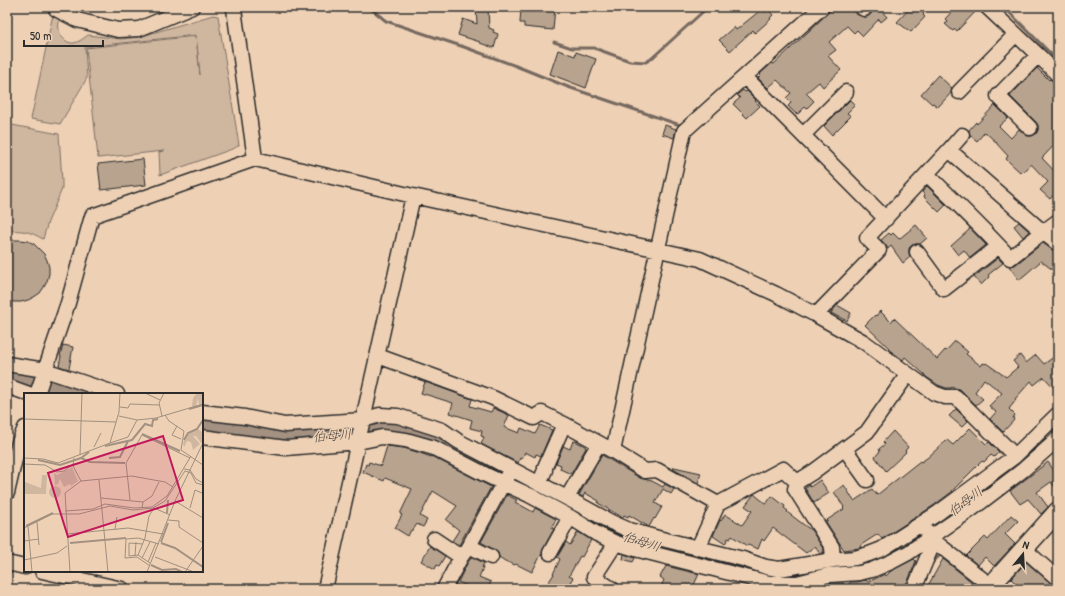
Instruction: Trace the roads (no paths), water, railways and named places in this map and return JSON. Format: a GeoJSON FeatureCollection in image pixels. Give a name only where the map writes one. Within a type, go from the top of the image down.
{"type":"FeatureCollection","features":[{"type":"Feature","properties":{"kind":"main road"},"geometry":{"type":"LineString","coordinates":[[995,586],[1024,549],[1058,511]]}},
{"type":"Feature","properties":{"kind":"street"},"geometry":{"type":"LineString","coordinates":[[55,7],[56,9],[77,20],[118,30],[139,29],[192,7]]}},
{"type":"Feature","properties":{"kind":"street"},"geometry":{"type":"LineString","coordinates":[[235,7],[234,9],[255,159]]}},
{"type":"Feature","properties":{"kind":"street"},"geometry":{"type":"LineString","coordinates":[[613,451],[684,131],[822,7]]}},
{"type":"Feature","properties":{"kind":"street"},"geometry":{"type":"LineString","coordinates":[[987,7],[1058,75]]}},
{"type":"Feature","properties":{"kind":"street"},"geometry":{"type":"LineString","coordinates":[[959,92],[1016,34]]}},
{"type":"Feature","properties":{"kind":"street"},"geometry":{"type":"LineString","coordinates":[[1030,128],[998,96],[1038,55]]}},
{"type":"Feature","properties":{"kind":"street"},"geometry":{"type":"LineString","coordinates":[[745,77],[886,219]]}},
{"type":"Feature","properties":{"kind":"street"},"geometry":{"type":"LineString","coordinates":[[803,135],[846,92]]}},
{"type":"Feature","properties":{"kind":"street"},"geometry":{"type":"LineString","coordinates":[[816,315],[879,250],[867,238],[962,135]]}},
{"type":"Feature","properties":{"kind":"street"},"geometry":{"type":"LineString","coordinates":[[949,150],[1042,232],[1058,244]]}},
{"type":"Feature","properties":{"kind":"street"},"geometry":{"type":"LineString","coordinates":[[37,393],[68,303],[92,216],[255,159],[413,196],[700,259],[816,315],[864,342],[934,393],[945,397],[956,397],[1015,456]]}},
{"type":"Feature","properties":{"kind":"street"},"geometry":{"type":"LineString","coordinates":[[927,174],[1010,258],[1058,221]]}},
{"type":"Feature","properties":{"kind":"street"},"geometry":{"type":"LineString","coordinates":[[325,589],[413,196]]}},
{"type":"Feature","properties":{"kind":"street"},"geometry":{"type":"LineString","coordinates":[[917,252],[944,289],[999,246]]}},
{"type":"Feature","properties":{"kind":"street"},"geometry":{"type":"LineString","coordinates":[[378,356],[493,398],[534,418],[542,413],[599,443],[645,471],[657,470],[718,504]]}},
{"type":"Feature","properties":{"kind":"street"},"geometry":{"type":"LineString","coordinates":[[7,364],[45,370],[114,393]]}},
{"type":"Feature","properties":{"kind":"street"},"geometry":{"type":"LineString","coordinates":[[796,482],[813,472],[867,432],[908,374]]}},
{"type":"Feature","properties":{"kind":"street"},"geometry":{"type":"LineString","coordinates":[[7,386],[26,393]]}},
{"type":"Feature","properties":{"kind":"street"},"geometry":{"type":"LineString","coordinates":[[203,412],[245,416],[286,425],[341,422],[382,437],[406,440],[434,448],[486,476],[529,495],[570,517],[597,534],[616,543],[769,583],[797,587],[829,575],[859,573],[872,570],[933,539],[1023,470],[1058,439]]}},
{"type":"Feature","properties":{"kind":"street"},"geometry":{"type":"LineString","coordinates":[[203,437],[286,448],[360,430],[380,415],[398,416],[442,430],[458,441],[510,469],[628,530],[743,559],[766,567],[779,569],[855,558],[882,549],[921,524],[1015,456],[1058,414]]}},
{"type":"Feature","properties":{"kind":"street"},"geometry":{"type":"LineString","coordinates":[[539,484],[564,424]]}},
{"type":"Feature","properties":{"kind":"street"},"geometry":{"type":"LineString","coordinates":[[7,493],[19,442],[24,430]]}},
{"type":"Feature","properties":{"kind":"street"},"geometry":{"type":"LineString","coordinates":[[567,498],[599,443]]}},
{"type":"Feature","properties":{"kind":"street"},"geometry":{"type":"LineString","coordinates":[[845,449],[867,480]]}},
{"type":"Feature","properties":{"kind":"street"},"geometry":{"type":"LineString","coordinates":[[444,589],[510,469]]}},
{"type":"Feature","properties":{"kind":"street"},"geometry":{"type":"LineString","coordinates":[[698,548],[718,504],[783,469],[796,482]]}},
{"type":"Feature","properties":{"kind":"street"},"geometry":{"type":"LineString","coordinates":[[796,482],[795,489],[832,547],[833,560]]}},
{"type":"Feature","properties":{"kind":"street"},"geometry":{"type":"LineString","coordinates":[[550,553],[570,517]]}},
{"type":"Feature","properties":{"kind":"street"},"geometry":{"type":"LineString","coordinates":[[921,524],[933,539],[995,586]]}},
{"type":"Feature","properties":{"kind":"street"},"geometry":{"type":"LineString","coordinates":[[434,539],[465,551],[492,557]]}},
{"type":"Feature","properties":{"kind":"street"},"geometry":{"type":"LineString","coordinates":[[914,589],[933,539]]}},
{"type":"Feature","properties":{"kind":"street"},"geometry":{"type":"LineString","coordinates":[[612,589],[594,577],[616,543]]}},
{"type":"Feature","properties":{"kind":"street"},"geometry":{"type":"LineString","coordinates":[[1024,549],[1058,579]]}},
{"type":"Feature","properties":{"kind":"street"},"geometry":{"type":"LineString","coordinates":[[7,563],[24,567]]}},
{"type":"Feature","properties":{"kind":"street"},"geometry":{"type":"LineString","coordinates":[[795,567],[797,587]]}},
{"type":"Feature","properties":{"kind":"street"},"geometry":{"type":"LineString","coordinates":[[46,572],[122,589]]}},
{"type":"Feature","properties":{"kind":"waterway"},"geometry":{"type":"LineString","coordinates":[[369,7],[386,21],[464,47],[568,87],[680,125],[683,123]]}},
{"type":"Feature","properties":{"kind":"waterway"},"geometry":{"type":"LineString","coordinates":[[554,42],[572,48],[594,48],[630,61],[646,62],[708,7]]}},
{"type":"Feature","properties":{"kind":"waterway"},"geometry":{"type":"LineString","coordinates":[[1004,7],[1058,61]]}},
{"type":"Feature","properties":{"kind":"waterway"},"geometry":{"type":"LineString","coordinates":[[770,45],[797,20]]}},
{"type":"Feature","properties":{"kind":"waterway","name":"伯母川"},"geometry":{"type":"LineString","coordinates":[[7,375],[31,382],[69,389],[79,393]]}},
{"type":"Feature","properties":{"kind":"waterway","name":"伯母川"},"geometry":{"type":"LineString","coordinates":[[203,425],[298,438],[397,429],[417,433],[436,439],[626,538],[774,577],[869,563],[884,557],[905,545],[957,507]]}},
{"type":"Feature","properties":{"kind":"waterway","name":"伯母川"},"geometry":{"type":"LineString","coordinates":[[1010,467],[1058,427]]}},
{"type":"Feature","properties":{"kind":"waterway"},"geometry":{"type":"LineString","coordinates":[[930,565],[939,556]]}}]}
